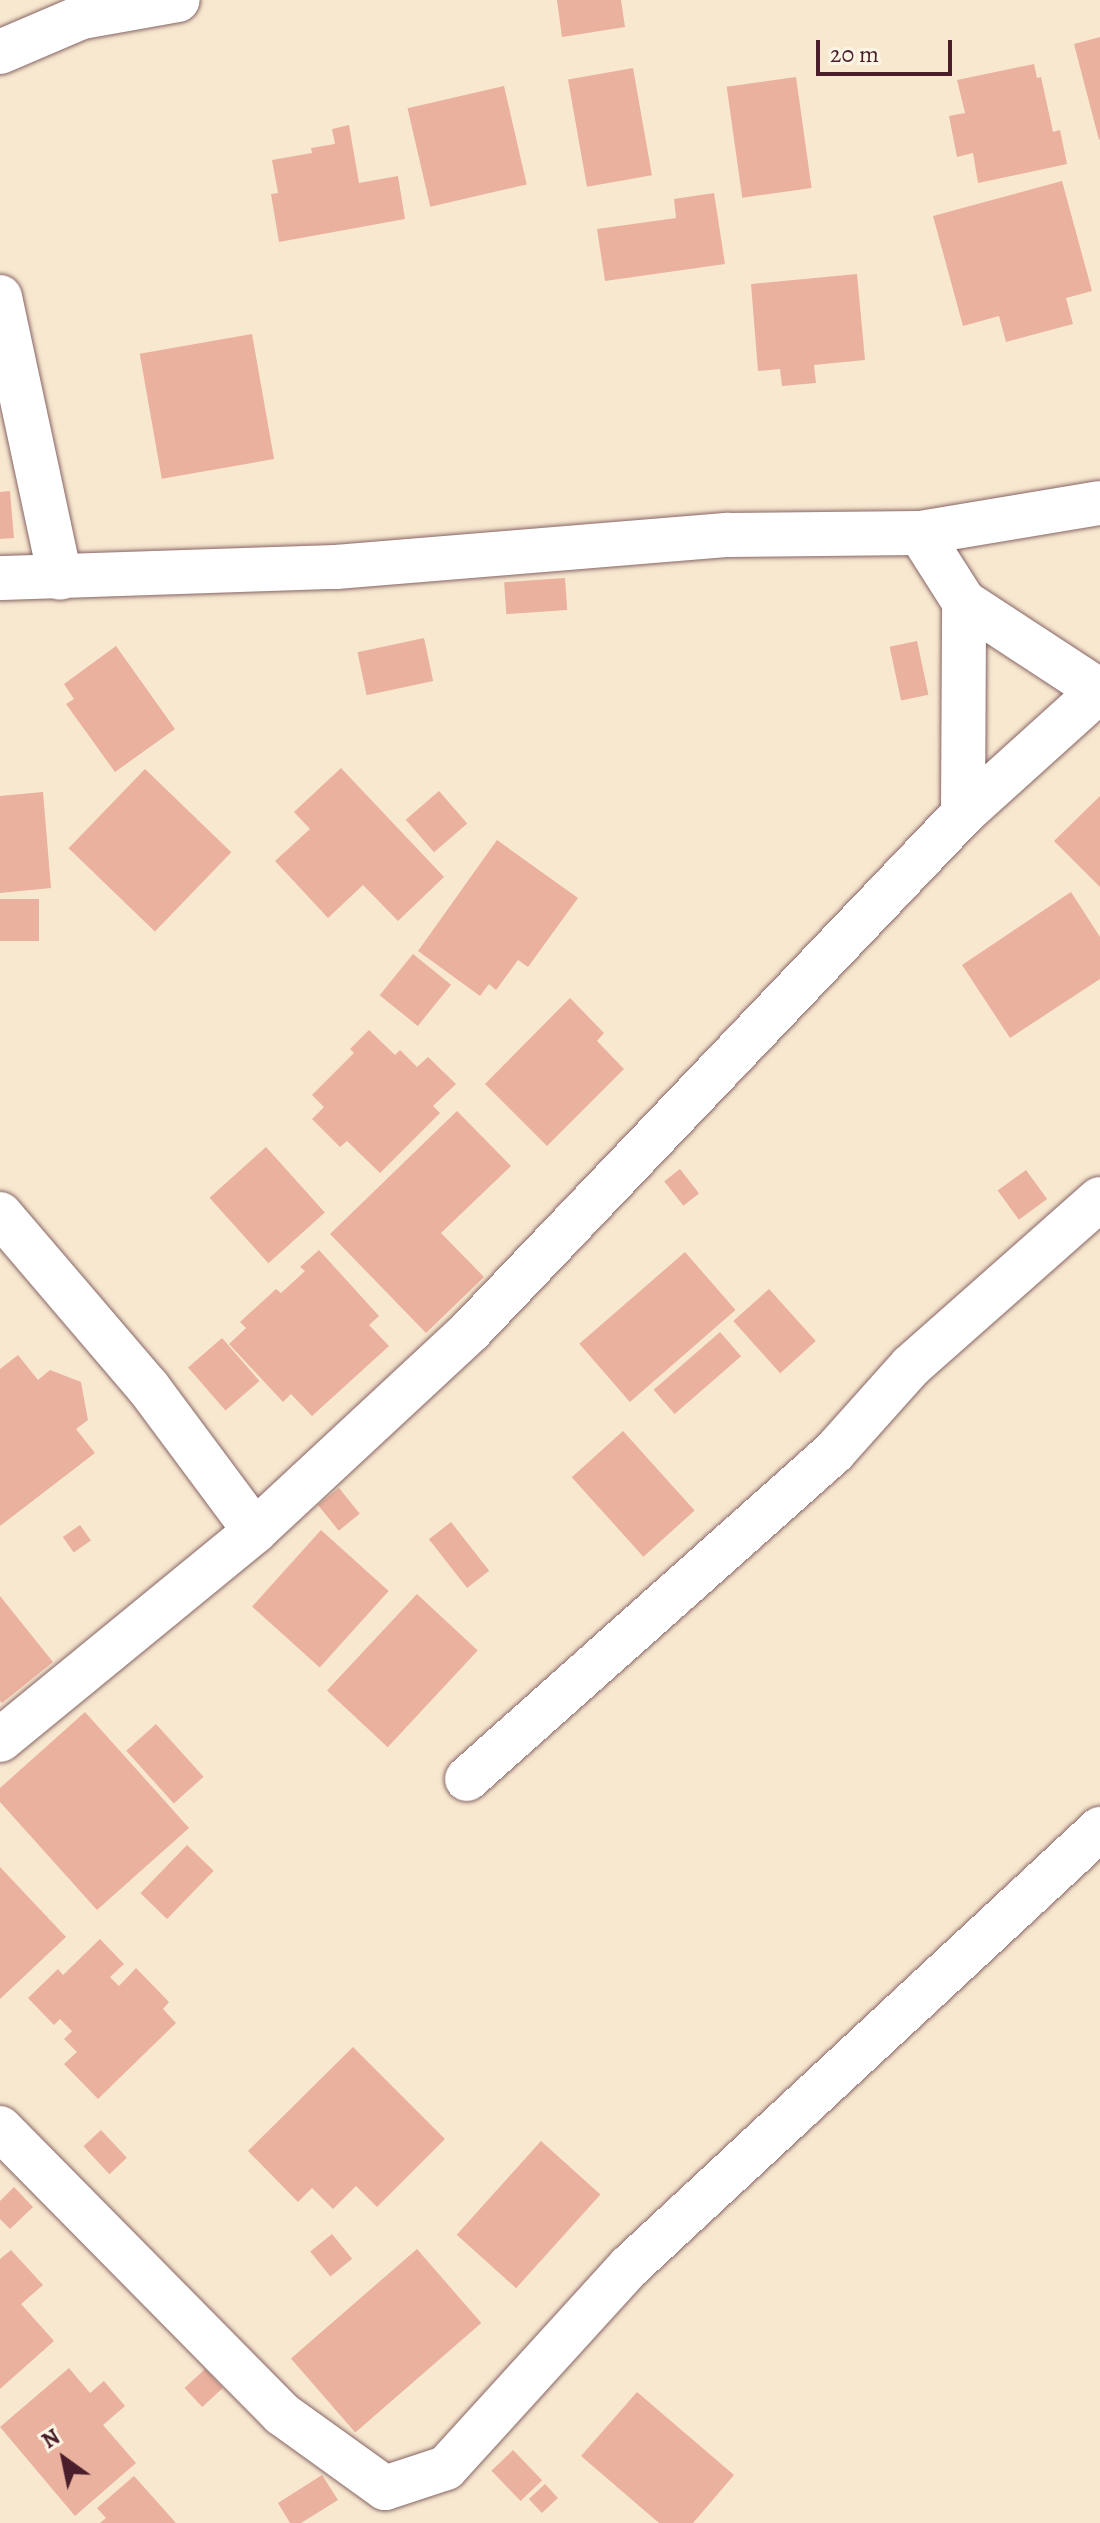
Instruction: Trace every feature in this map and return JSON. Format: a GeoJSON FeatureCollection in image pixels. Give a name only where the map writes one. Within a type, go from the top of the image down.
{"type":"FeatureCollection","features":[{"type":"Feature","properties":{"kind":"street"},"geometry":{"type":"LineString","coordinates":[[0,52],[82,17],[178,0]]}},
{"type":"Feature","properties":{"kind":"street"},"geometry":{"type":"LineString","coordinates":[[0,297],[60,578]]}},
{"type":"Feature","properties":{"kind":"street"},"geometry":{"type":"LineString","coordinates":[[0,578],[336,567],[729,535],[920,533],[1100,503]]}},
{"type":"Feature","properties":{"kind":"street"},"geometry":{"type":"LineString","coordinates":[[0,1740],[255,1531],[471,1330],[963,814],[1100,691],[964,602],[920,533]]}},
{"type":"Feature","properties":{"kind":"street"},"geometry":{"type":"LineString","coordinates":[[963,814],[964,602]]}},
{"type":"Feature","properties":{"kind":"street"},"geometry":{"type":"LineString","coordinates":[[467,1779],[834,1452],[911,1366],[1100,1199]]}},
{"type":"Feature","properties":{"kind":"street"},"geometry":{"type":"LineString","coordinates":[[0,1214],[148,1387],[255,1531]]}},
{"type":"Feature","properties":{"kind":"street"},"geometry":{"type":"LineString","coordinates":[[0,2128],[282,2414],[385,2488],[446,2468],[630,2266],[1100,1829]]}},
{"type":"Feature","properties":{"kind":"building"},"geometry":{"type":"Polygon","coordinates":[[[557,0],[621,0],[625,27],[562,37],[557,0]]]}},
{"type":"Feature","properties":{"kind":"building"},"geometry":{"type":"Polygon","coordinates":[[[1100,37],[1100,139],[1099,140],[1074,44],[1100,37]]]}},
{"type":"Feature","properties":{"kind":"building"},"geometry":{"type":"Polygon","coordinates":[[[1034,64],[1037,78],[1041,77],[1053,132],[1060,130],[1067,164],[978,183],[973,153],[957,157],[949,116],[965,113],[957,80],[1034,64]]]}},
{"type":"Feature","properties":{"kind":"building"},"geometry":{"type":"Polygon","coordinates":[[[633,68],[652,175],[587,187],[568,79],[633,68]]]}},
{"type":"Feature","properties":{"kind":"building"},"geometry":{"type":"Polygon","coordinates":[[[796,77],[812,188],[742,198],[727,87],[796,77]]]}},
{"type":"Feature","properties":{"kind":"building"},"geometry":{"type":"Polygon","coordinates":[[[504,86],[527,184],[430,207],[408,108],[504,86]]]}},
{"type":"Feature","properties":{"kind":"building"},"geometry":{"type":"Polygon","coordinates":[[[349,125],[359,183],[398,176],[405,219],[279,242],[271,194],[278,193],[272,160],[312,153],[311,148],[335,144],[332,129],[349,125]]]}},
{"type":"Feature","properties":{"kind":"building"},"geometry":{"type":"Polygon","coordinates":[[[1062,181],[1092,291],[1066,298],[1073,324],[1006,342],[999,316],[963,326],[933,216],[1062,181]]]}},
{"type":"Feature","properties":{"kind":"building"},"geometry":{"type":"Polygon","coordinates":[[[714,193],[725,264],[605,281],[597,229],[676,218],[674,199],[714,193]]]}},
{"type":"Feature","properties":{"kind":"building"},"geometry":{"type":"Polygon","coordinates":[[[857,274],[865,360],[814,365],[816,383],[782,386],[780,369],[758,371],[751,284],[857,274]]]}},
{"type":"Feature","properties":{"kind":"building"},"geometry":{"type":"Polygon","coordinates":[[[252,334],[274,459],[162,479],[140,354],[252,334]]]}},
{"type":"Feature","properties":{"kind":"building"},"geometry":{"type":"Polygon","coordinates":[[[10,491],[14,538],[0,539],[0,492],[10,491]]]}},
{"type":"Feature","properties":{"kind":"building"},"geometry":{"type":"Polygon","coordinates":[[[565,578],[567,610],[506,614],[504,582],[565,578]]]}},
{"type":"Feature","properties":{"kind":"building"},"geometry":{"type":"Polygon","coordinates":[[[424,638],[433,681],[367,695],[357,652],[424,638]]]}},
{"type":"Feature","properties":{"kind":"building"},"geometry":{"type":"Polygon","coordinates":[[[917,641],[928,695],[901,701],[890,647],[917,641]]]}},
{"type":"Feature","properties":{"kind":"building"},"geometry":{"type":"Polygon","coordinates":[[[116,646],[175,729],[115,772],[66,704],[74,699],[64,684],[116,646]]]}},
{"type":"Feature","properties":{"kind":"building"},"geometry":{"type":"Polygon","coordinates":[[[341,768],[444,877],[398,921],[363,885],[328,918],[275,861],[310,829],[294,812],[341,768]]]}},
{"type":"Feature","properties":{"kind":"building"},"geometry":{"type":"Polygon","coordinates":[[[145,769],[231,852],[155,931],[69,848],[145,769]]]}},
{"type":"Feature","properties":{"kind":"building"},"geometry":{"type":"Polygon","coordinates":[[[439,791],[467,823],[434,852],[406,820],[439,791]]]}},
{"type":"Feature","properties":{"kind":"building"},"geometry":{"type":"Polygon","coordinates":[[[43,792],[51,888],[0,893],[0,796],[43,792]]]}},
{"type":"Feature","properties":{"kind":"building"},"geometry":{"type":"Polygon","coordinates":[[[1100,796],[1100,887],[1054,841],[1100,796]]]}},
{"type":"Feature","properties":{"kind":"building"},"geometry":{"type":"Polygon","coordinates":[[[497,840],[578,898],[528,967],[518,960],[496,990],[489,984],[480,996],[418,951],[497,840]]]}},
{"type":"Feature","properties":{"kind":"building"},"geometry":{"type":"Polygon","coordinates":[[[1071,892],[1100,937],[1100,979],[1010,1038],[962,965],[1071,892]]]}},
{"type":"Feature","properties":{"kind":"building"},"geometry":{"type":"Polygon","coordinates":[[[0,899],[39,899],[39,941],[0,941],[0,899]]]}},
{"type":"Feature","properties":{"kind":"building"},"geometry":{"type":"Polygon","coordinates":[[[413,954],[451,985],[418,1026],[380,995],[413,954]]]}},
{"type":"Feature","properties":{"kind":"building"},"geometry":{"type":"Polygon","coordinates":[[[570,998],[604,1033],[597,1041],[624,1069],[547,1146],[485,1084],[570,998]]]}},
{"type":"Feature","properties":{"kind":"building"},"geometry":{"type":"Polygon","coordinates":[[[369,1030],[395,1055],[400,1050],[417,1067],[428,1057],[456,1084],[433,1106],[440,1113],[380,1173],[347,1141],[340,1147],[312,1119],[324,1107],[312,1095],[354,1053],[350,1049],[369,1030]]]}},
{"type":"Feature","properties":{"kind":"building"},"geometry":{"type":"Polygon","coordinates":[[[457,1111],[511,1166],[441,1233],[484,1277],[426,1333],[330,1234],[457,1111]]]}},
{"type":"Feature","properties":{"kind":"building"},"geometry":{"type":"Polygon","coordinates":[[[266,1147],[325,1212],[268,1263],[210,1198],[266,1147]]]}},
{"type":"Feature","properties":{"kind":"building"},"geometry":{"type":"Polygon","coordinates":[[[680,1169],[699,1193],[683,1206],[664,1181],[680,1169]]]}},
{"type":"Feature","properties":{"kind":"building"},"geometry":{"type":"Polygon","coordinates":[[[1026,1170],[1047,1199],[1019,1220],[998,1191],[1026,1170]]]}},
{"type":"Feature","properties":{"kind":"building"},"geometry":{"type":"Polygon","coordinates":[[[319,1250],[379,1316],[369,1325],[389,1346],[312,1416],[291,1394],[283,1402],[229,1344],[246,1328],[240,1322],[276,1289],[281,1293],[305,1271],[300,1267],[319,1250]]]}},
{"type":"Feature","properties":{"kind":"building"},"geometry":{"type":"Polygon","coordinates":[[[685,1252],[736,1310],[630,1402],[579,1344],[685,1252]]]}},
{"type":"Feature","properties":{"kind":"building"},"geometry":{"type":"Polygon","coordinates":[[[769,1289],[816,1341],[780,1373],[733,1321],[769,1289]]]}},
{"type":"Feature","properties":{"kind":"building"},"geometry":{"type":"Polygon","coordinates":[[[720,1332],[741,1356],[675,1414],[654,1390],[720,1332]]]}},
{"type":"Feature","properties":{"kind":"building"},"geometry":{"type":"Polygon","coordinates":[[[222,1338],[259,1381],[225,1411],[188,1368],[222,1338]]]}},
{"type":"Feature","properties":{"kind":"building"},"geometry":{"type":"Polygon","coordinates":[[[18,1355],[38,1380],[50,1370],[81,1382],[88,1420],[76,1429],[95,1453],[0,1526],[0,1369],[18,1355]]]}},
{"type":"Feature","properties":{"kind":"building"},"geometry":{"type":"Polygon","coordinates":[[[623,1431],[695,1511],[643,1557],[572,1477],[623,1431]]]}},
{"type":"Feature","properties":{"kind":"building"},"geometry":{"type":"Polygon","coordinates":[[[339,1488],[360,1514],[339,1531],[318,1505],[339,1488]]]}},
{"type":"Feature","properties":{"kind":"building"},"geometry":{"type":"Polygon","coordinates":[[[451,1522],[489,1571],[467,1588],[429,1539],[451,1522]]]}},
{"type":"Feature","properties":{"kind":"building"},"geometry":{"type":"Polygon","coordinates":[[[80,1525],[91,1541],[74,1553],[63,1537],[80,1525]]]}},
{"type":"Feature","properties":{"kind":"building"},"geometry":{"type":"Polygon","coordinates":[[[321,1530],[389,1591],[320,1667],[252,1607],[321,1530]]]}},
{"type":"Feature","properties":{"kind":"building"},"geometry":{"type":"Polygon","coordinates":[[[417,1594],[478,1651],[388,1747],[327,1691],[417,1594]]]}},
{"type":"Feature","properties":{"kind":"building"},"geometry":{"type":"Polygon","coordinates":[[[0,1596],[53,1662],[2,1703],[0,1701],[0,1596]]]}},
{"type":"Feature","properties":{"kind":"building"},"geometry":{"type":"Polygon","coordinates":[[[85,1712],[189,1828],[97,1910],[0,1802],[0,1788],[85,1712]]]}},
{"type":"Feature","properties":{"kind":"building"},"geometry":{"type":"Polygon","coordinates":[[[156,1724],[204,1777],[174,1804],[126,1751],[156,1724]]]}},
{"type":"Feature","properties":{"kind":"building"},"geometry":{"type":"Polygon","coordinates":[[[187,1845],[214,1871],[167,1919],[140,1893],[187,1845]]]}},
{"type":"Feature","properties":{"kind":"building"},"geometry":{"type":"Polygon","coordinates":[[[0,1867],[66,1937],[0,1999],[0,1867]]]}},
{"type":"Feature","properties":{"kind":"building"},"geometry":{"type":"Polygon","coordinates":[[[100,1939],[124,1964],[110,1977],[119,1986],[136,1968],[169,2002],[163,2009],[176,2023],[98,2099],[64,2064],[77,2052],[64,2039],[72,2031],[60,2019],[54,2025],[28,1998],[58,1969],[63,1975],[100,1939]]]}},
{"type":"Feature","properties":{"kind":"building"},"geometry":{"type":"Polygon","coordinates":[[[353,2047],[445,2139],[377,2207],[356,2186],[333,2209],[312,2188],[298,2202],[248,2151],[353,2047]]]}},
{"type":"Feature","properties":{"kind":"building"},"geometry":{"type":"Polygon","coordinates":[[[101,2130],[127,2158],[109,2174],[83,2146],[101,2130]]]}},
{"type":"Feature","properties":{"kind":"building"},"geometry":{"type":"Polygon","coordinates":[[[541,2141],[600,2195],[516,2288],[457,2235],[541,2141]]]}},
{"type":"Feature","properties":{"kind":"building"},"geometry":{"type":"Polygon","coordinates":[[[14,2187],[33,2207],[10,2229],[0,2219],[0,2201],[14,2187]]]}},
{"type":"Feature","properties":{"kind":"building"},"geometry":{"type":"Polygon","coordinates":[[[332,2234],[352,2259],[330,2276],[310,2252],[332,2234]]]}},
{"type":"Feature","properties":{"kind":"building"},"geometry":{"type":"Polygon","coordinates":[[[417,2249],[481,2323],[355,2433],[291,2359],[417,2249]]]}},
{"type":"Feature","properties":{"kind":"building"},"geometry":{"type":"Polygon","coordinates":[[[11,2250],[43,2285],[21,2304],[54,2341],[0,2389],[0,2259],[11,2250]]]}},
{"type":"Feature","properties":{"kind":"building"},"geometry":{"type":"Polygon","coordinates":[[[69,2368],[90,2393],[104,2381],[125,2406],[103,2425],[136,2463],[75,2516],[0,2427],[69,2368]]]}},
{"type":"Feature","properties":{"kind":"building"},"geometry":{"type":"Polygon","coordinates":[[[205,2369],[223,2388],[202,2407],[185,2388],[205,2369]]]}},
{"type":"Feature","properties":{"kind":"building"},"geometry":{"type":"Polygon","coordinates":[[[637,2392],[734,2475],[693,2523],[659,2523],[581,2456],[637,2392]]]}},
{"type":"Feature","properties":{"kind":"building"},"geometry":{"type":"Polygon","coordinates":[[[513,2450],[542,2480],[521,2501],[491,2471],[513,2450]]]}},
{"type":"Feature","properties":{"kind":"building"},"geometry":{"type":"Polygon","coordinates":[[[322,2475],[338,2500],[301,2523],[290,2523],[278,2503],[322,2475]]]}},
{"type":"Feature","properties":{"kind":"building"},"geometry":{"type":"Polygon","coordinates":[[[134,2476],[176,2523],[100,2523],[106,2518],[97,2508],[134,2476]]]}},
{"type":"Feature","properties":{"kind":"building"},"geometry":{"type":"Polygon","coordinates":[[[545,2484],[558,2498],[542,2513],[529,2499],[545,2484]]]}}]}
